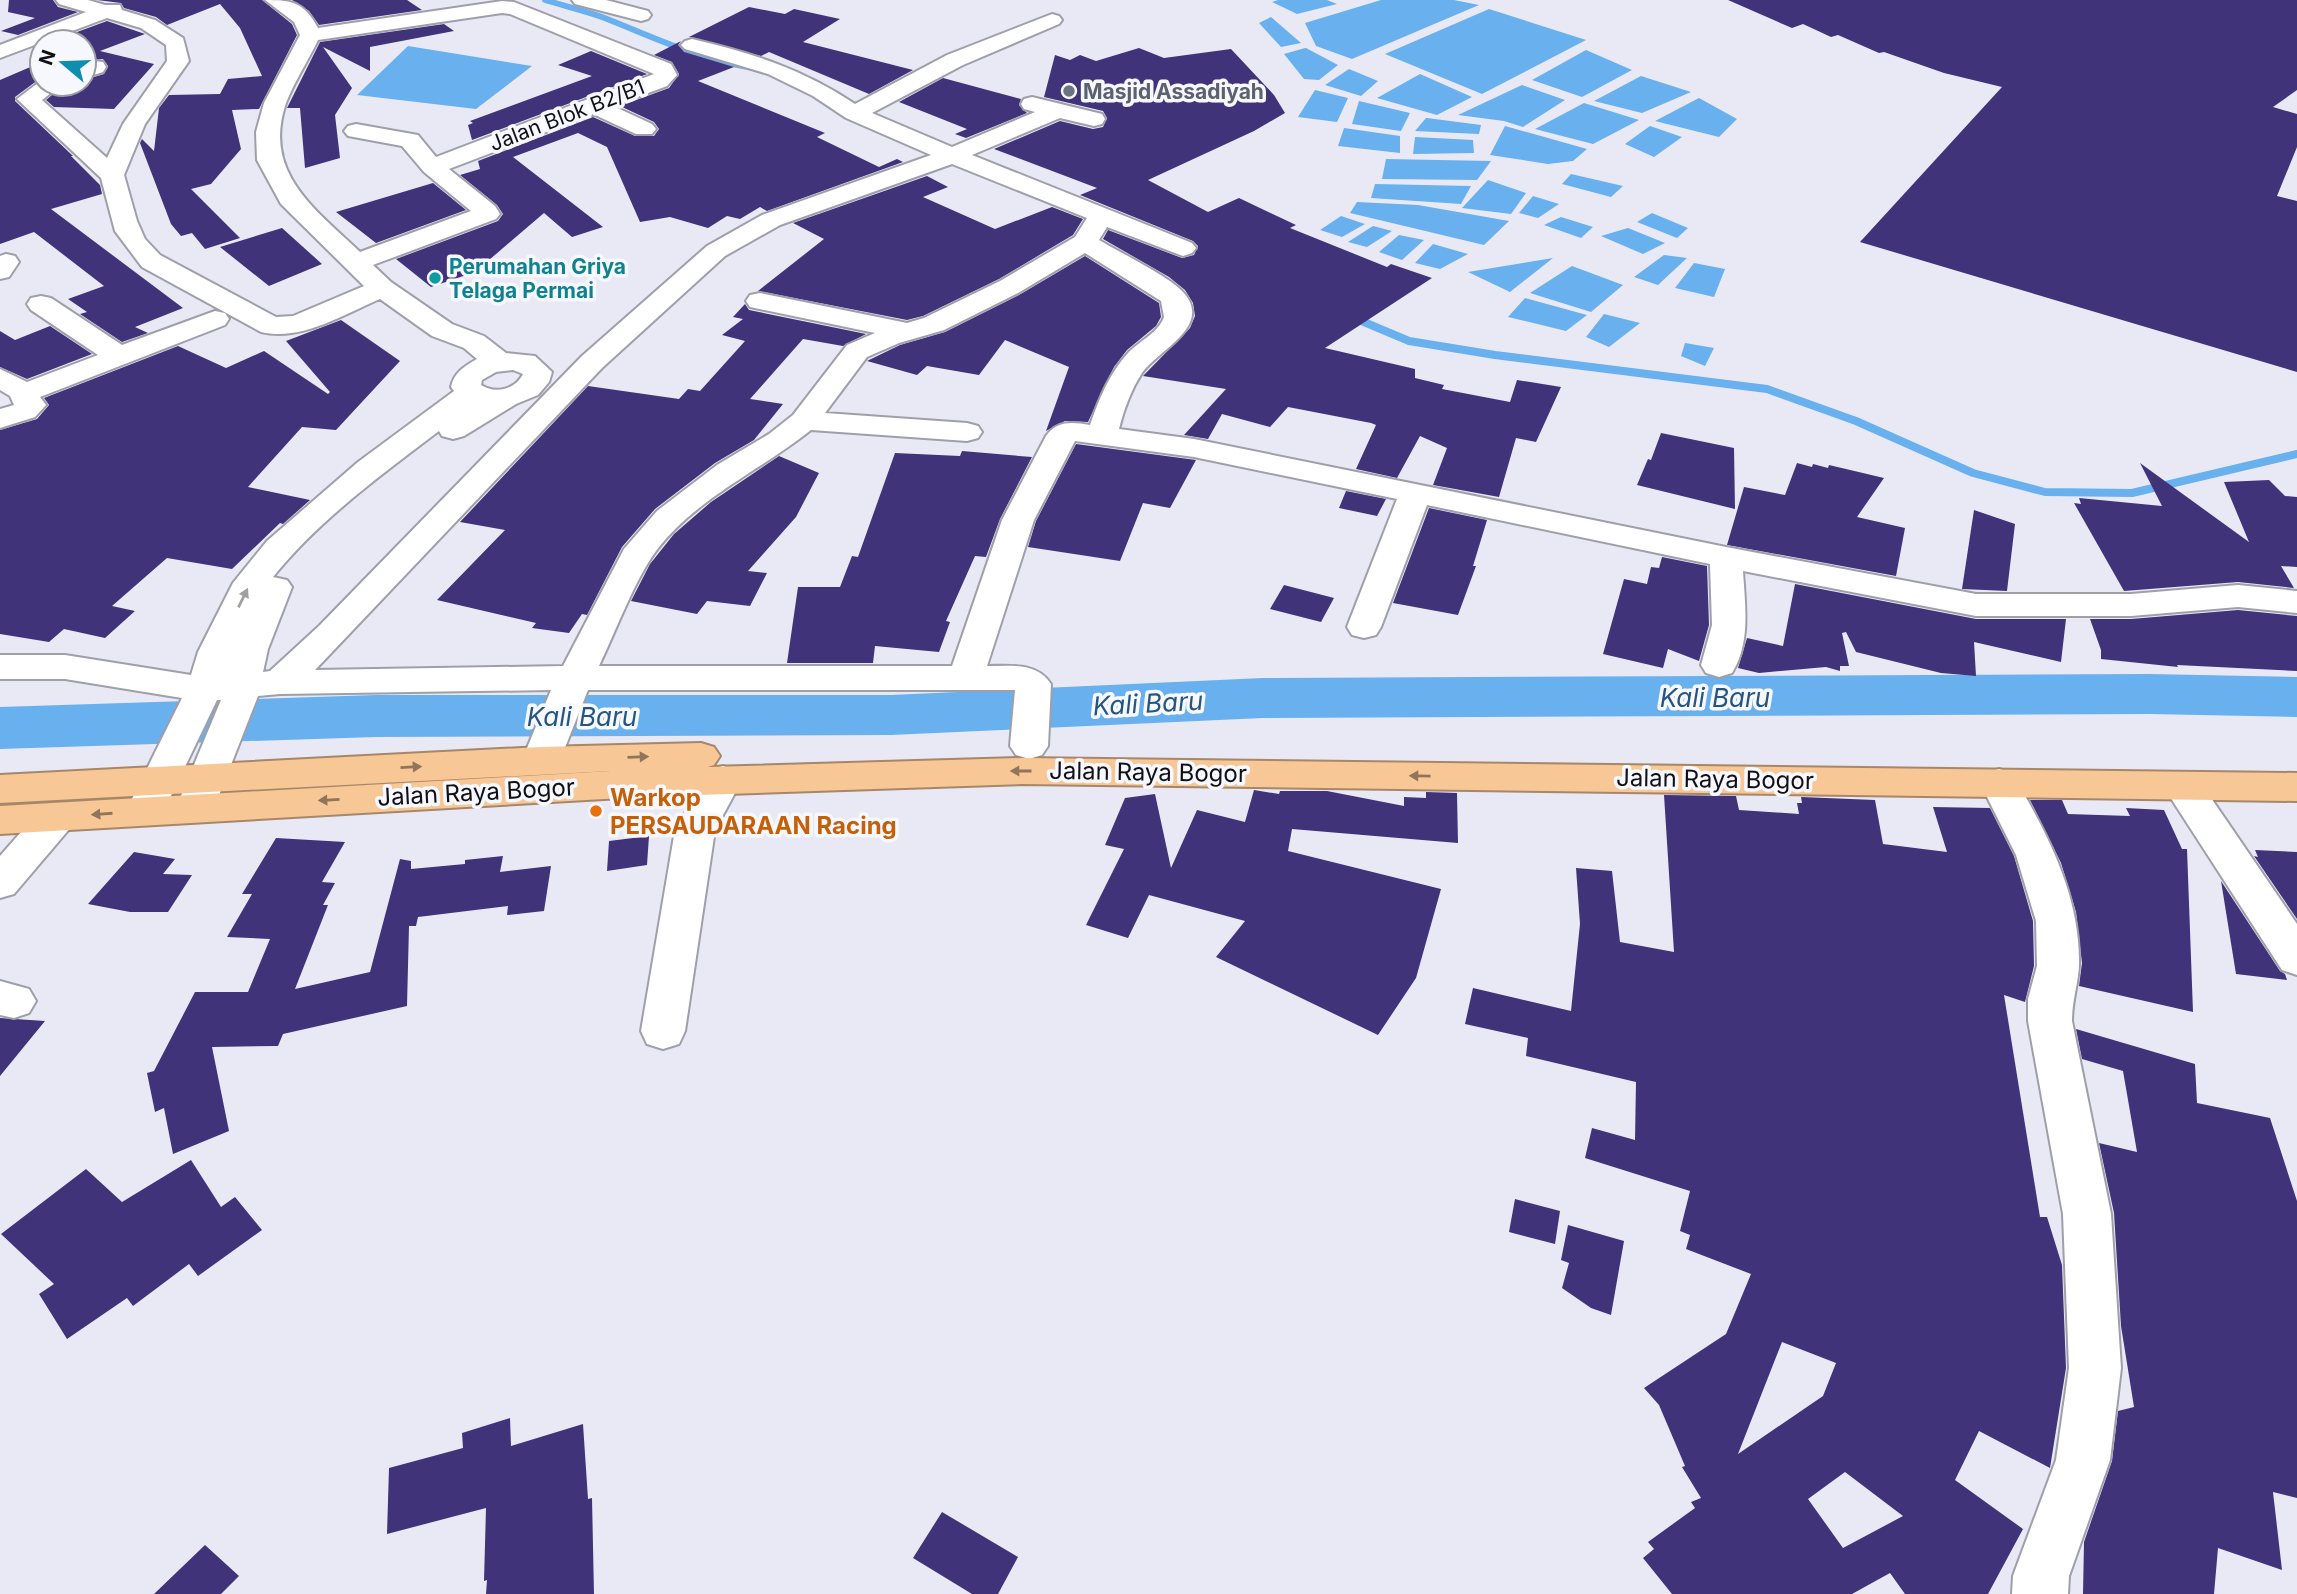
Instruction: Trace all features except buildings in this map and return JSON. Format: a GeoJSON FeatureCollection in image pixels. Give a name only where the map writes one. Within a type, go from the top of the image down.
{"type":"FeatureCollection","features":[{"type":"Feature","properties":{"kind":"highway","name":"Jalan Raya Bogor"},"geometry":{"type":"LineString","coordinates":[[0,789],[205,782],[543,754],[1032,723],[2297,764]]}},
{"type":"Feature","properties":{"kind":"highway","name":"Jalan Raya Bogor"},"geometry":{"type":"LineString","coordinates":[[205,782],[723,780],[1022,771],[2297,787]]}},
{"type":"Feature","properties":{"kind":"highway","name":"Jalan Raya Bogor"},"geometry":{"type":"LineString","coordinates":[[0,820],[57,817],[157,785]]}},
{"type":"Feature","properties":{"kind":"street"},"geometry":{"type":"LineString","coordinates":[[66,0],[148,24],[176,42],[178,61],[134,124],[112,175]]}},
{"type":"Feature","properties":{"kind":"street"},"geometry":{"type":"LineString","coordinates":[[3,49],[138,0]]}},
{"type":"Feature","properties":{"kind":"street"},"geometry":{"type":"LineString","coordinates":[[275,0],[296,12],[306,22],[310,35],[275,103],[268,132],[269,160],[290,199],[382,288],[442,330],[474,342],[499,362]]}},
{"type":"Feature","properties":{"kind":"street"},"geometry":{"type":"LineString","coordinates":[[582,0],[641,15]]}},
{"type":"Feature","properties":{"kind":"street","name":"Jalan Blok B2/B1"},"geometry":{"type":"LineString","coordinates":[[310,35],[423,8],[514,8],[663,69],[666,75],[659,81],[432,167]]}},
{"type":"Feature","properties":{"kind":"street"},"geometry":{"type":"LineString","coordinates":[[854,113],[955,60],[1052,20]]}},
{"type":"Feature","properties":{"kind":"street"},"geometry":{"type":"LineString","coordinates":[[692,45],[776,69],[821,91],[854,113],[1093,228],[1183,248]]}},
{"type":"Feature","properties":{"kind":"street"},"geometry":{"type":"LineString","coordinates":[[30,98],[112,175],[129,237],[140,251],[151,261],[261,323],[271,326],[298,324],[382,288]]}},
{"type":"Feature","properties":{"kind":"street"},"geometry":{"type":"LineString","coordinates":[[1027,103],[1094,119]]}},
{"type":"Feature","properties":{"kind":"street"},"geometry":{"type":"LineString","coordinates":[[592,105],[644,129]]}},
{"type":"Feature","properties":{"kind":"street"},"geometry":{"type":"LineString","coordinates":[[280,682],[331,634],[592,362],[716,251],[771,220],[946,158],[1058,110]]}},
{"type":"Feature","properties":{"kind":"street"},"geometry":{"type":"LineString","coordinates":[[356,131],[410,140],[432,167],[487,214],[357,262]]}},
{"type":"Feature","properties":{"kind":"street"},"geometry":{"type":"LineString","coordinates":[[760,301],[861,337],[908,332],[934,324],[988,298],[1093,228]]}},
{"type":"Feature","properties":{"kind":"street"},"geometry":{"type":"LineString","coordinates":[[1093,228],[1172,296],[1178,309],[1173,328],[1138,358],[1116,389],[1102,434]]}},
{"type":"Feature","properties":{"kind":"street"},"geometry":{"type":"LineString","coordinates":[[41,304],[119,356]]}},
{"type":"Feature","properties":{"kind":"street"},"geometry":{"type":"LineString","coordinates":[[25,393],[215,319]]}},
{"type":"Feature","properties":{"kind":"street"},"geometry":{"type":"LineString","coordinates":[[442,330],[471,383],[493,398],[507,397]]}},
{"type":"Feature","properties":{"kind":"street"},"geometry":{"type":"LineString","coordinates":[[543,754],[572,685],[640,549],[668,518],[728,472],[780,440],[804,421],[861,337]]}},
{"type":"Feature","properties":{"kind":"street"},"geometry":{"type":"LineString","coordinates":[[157,785],[200,697],[233,650],[279,577],[305,549],[419,452],[507,397],[531,386],[537,379],[538,372],[525,362],[499,362],[369,469],[279,548],[250,583],[233,650],[241,692],[205,782]]}},
{"type":"Feature","properties":{"kind":"street"},"geometry":{"type":"LineString","coordinates":[[0,378],[25,393]]}},
{"type":"Feature","properties":{"kind":"street"},"geometry":{"type":"LineString","coordinates":[[0,419],[25,411],[31,405],[24,398],[25,393]]}},
{"type":"Feature","properties":{"kind":"street"},"geometry":{"type":"LineString","coordinates":[[804,421],[967,432]]}},
{"type":"Feature","properties":{"kind":"street"},"geometry":{"type":"LineString","coordinates":[[965,680],[1018,520],[1060,436],[1071,431],[1194,448],[1726,557],[1976,605],[2131,604],[2238,596],[2297,602]]}},
{"type":"Feature","properties":{"kind":"street"},"geometry":{"type":"LineString","coordinates":[[1364,627],[1416,492]]}},
{"type":"Feature","properties":{"kind":"street"},"geometry":{"type":"LineString","coordinates":[[1719,665],[1729,625],[1726,557]]}},
{"type":"Feature","properties":{"kind":"street"},"geometry":{"type":"LineString","coordinates":[[0,667],[65,667],[200,697],[241,692],[280,682],[572,685],[1027,679],[1033,684],[1032,723]]}},
{"type":"Feature","properties":{"kind":"street"},"geometry":{"type":"LineString","coordinates":[[663,1031],[695,830],[723,780]]}},
{"type":"Feature","properties":{"kind":"street"},"geometry":{"type":"LineString","coordinates":[[1999,783],[2036,855],[2057,920],[2058,966],[2050,999],[2050,1021],[2087,1214],[2095,1368],[2084,1460],[2041,1576],[2039,1594]]}},
{"type":"Feature","properties":{"kind":"street"},"geometry":{"type":"LineString","coordinates":[[2182,786],[2297,958]]}},
{"type":"Feature","properties":{"kind":"street"},"geometry":{"type":"LineString","coordinates":[[0,883],[57,817]]}},
{"type":"Feature","properties":{"kind":"water"},"geometry":{"type":"Polygon","coordinates":[[[1327,0],[1337,4],[1297,14],[1272,2],[1327,0]]]}},
{"type":"Feature","properties":{"kind":"water"},"geometry":{"type":"Polygon","coordinates":[[[1381,0],[1454,0],[1479,5],[1352,59],[1316,46],[1305,23],[1381,0]]]}},
{"type":"Feature","properties":{"kind":"water"},"geometry":{"type":"Polygon","coordinates":[[[1489,9],[1586,40],[1482,94],[1385,54],[1489,9]]]}},
{"type":"Feature","properties":{"kind":"water"},"geometry":{"type":"Polygon","coordinates":[[[1271,17],[1301,43],[1281,47],[1259,23],[1271,17]]]}},
{"type":"Feature","properties":{"kind":"water"},"geometry":{"type":"Polygon","coordinates":[[[408,46],[532,66],[476,109],[357,95],[408,46]]]}},
{"type":"Feature","properties":{"kind":"water"},"geometry":{"type":"Polygon","coordinates":[[[1305,48],[1338,65],[1319,80],[1304,79],[1284,54],[1305,48]]]}},
{"type":"Feature","properties":{"kind":"water"},"geometry":{"type":"Polygon","coordinates":[[[1586,50],[1632,70],[1582,97],[1532,80],[1586,50]]]}},
{"type":"Feature","properties":{"kind":"water"},"geometry":{"type":"Polygon","coordinates":[[[1349,69],[1378,81],[1361,96],[1325,85],[1349,69]]]}},
{"type":"Feature","properties":{"kind":"water"},"geometry":{"type":"Polygon","coordinates":[[[1420,74],[1472,97],[1437,115],[1377,98],[1420,74]]]}},
{"type":"Feature","properties":{"kind":"water"},"geometry":{"type":"Polygon","coordinates":[[[1641,76],[1691,92],[1642,113],[1594,101],[1641,76]]]}},
{"type":"Feature","properties":{"kind":"water"},"geometry":{"type":"Polygon","coordinates":[[[1522,85],[1565,100],[1523,127],[1504,121],[1458,115],[1522,85]]]}},
{"type":"Feature","properties":{"kind":"water"},"geometry":{"type":"Polygon","coordinates":[[[1315,90],[1348,98],[1337,122],[1298,117],[1315,90]]]}},
{"type":"Feature","properties":{"kind":"water"},"geometry":{"type":"Polygon","coordinates":[[[1699,98],[1737,119],[1719,137],[1655,121],[1699,98]]]}},
{"type":"Feature","properties":{"kind":"water"},"geometry":{"type":"Polygon","coordinates":[[[1359,101],[1410,113],[1401,131],[1352,124],[1359,101]]]}},
{"type":"Feature","properties":{"kind":"water"},"geometry":{"type":"Polygon","coordinates":[[[1584,103],[1639,120],[1593,144],[1535,129],[1584,103]]]}},
{"type":"Feature","properties":{"kind":"water"},"geometry":{"type":"Polygon","coordinates":[[[1426,118],[1481,125],[1479,134],[1415,131],[1426,118]]]}},
{"type":"Feature","properties":{"kind":"water"},"geometry":{"type":"Polygon","coordinates":[[[1505,126],[1587,149],[1573,161],[1548,164],[1490,155],[1505,126]]]}},
{"type":"Feature","properties":{"kind":"water"},"geometry":{"type":"Polygon","coordinates":[[[1650,126],[1682,137],[1654,157],[1625,144],[1650,126]]]}},
{"type":"Feature","properties":{"kind":"water"},"geometry":{"type":"Polygon","coordinates":[[[1344,128],[1400,136],[1400,153],[1338,146],[1344,128]]]}},
{"type":"Feature","properties":{"kind":"water"},"geometry":{"type":"Polygon","coordinates":[[[1415,137],[1473,140],[1474,153],[1413,154],[1415,137]]]}},
{"type":"Feature","properties":{"kind":"water"},"geometry":{"type":"Polygon","coordinates":[[[1386,159],[1491,161],[1477,180],[1382,179],[1386,159]]]}},
{"type":"Feature","properties":{"kind":"water"},"geometry":{"type":"Polygon","coordinates":[[[1571,174],[1623,186],[1611,197],[1562,184],[1571,174]]]}},
{"type":"Feature","properties":{"kind":"water"},"geometry":{"type":"Polygon","coordinates":[[[1488,180],[1526,193],[1511,214],[1462,208],[1488,180]]]}},
{"type":"Feature","properties":{"kind":"water"},"geometry":{"type":"Polygon","coordinates":[[[1375,184],[1471,186],[1461,204],[1371,198],[1375,184]]]}},
{"type":"Feature","properties":{"kind":"water"},"geometry":{"type":"Polygon","coordinates":[[[1533,196],[1559,204],[1538,218],[1519,213],[1533,196]]]}},
{"type":"Feature","properties":{"kind":"water"},"geometry":{"type":"Polygon","coordinates":[[[1357,202],[1418,205],[1509,221],[1484,245],[1350,213],[1357,202]]]}},
{"type":"Feature","properties":{"kind":"water"},"geometry":{"type":"Polygon","coordinates":[[[1652,213],[1688,228],[1677,238],[1637,222],[1652,213]]]}},
{"type":"Feature","properties":{"kind":"water"},"geometry":{"type":"Polygon","coordinates":[[[1341,216],[1365,224],[1342,237],[1320,230],[1341,216]]]}},
{"type":"Feature","properties":{"kind":"water"},"geometry":{"type":"Polygon","coordinates":[[[1561,217],[1593,227],[1581,238],[1544,225],[1561,217]]]}},
{"type":"Feature","properties":{"kind":"water"},"geometry":{"type":"Polygon","coordinates":[[[1373,226],[1392,231],[1367,247],[1348,242],[1373,226]]]}},
{"type":"Feature","properties":{"kind":"water"},"geometry":{"type":"Polygon","coordinates":[[[1628,228],[1665,243],[1643,254],[1601,236],[1628,228]]]}},
{"type":"Feature","properties":{"kind":"water"},"geometry":{"type":"Polygon","coordinates":[[[1399,235],[1424,240],[1402,260],[1379,252],[1399,235]]]}},
{"type":"Feature","properties":{"kind":"water"},"geometry":{"type":"Polygon","coordinates":[[[1433,244],[1468,254],[1440,269],[1415,263],[1433,244]]]}},
{"type":"Feature","properties":{"kind":"water"},"geometry":{"type":"Polygon","coordinates":[[[1664,255],[1687,258],[1658,285],[1634,277],[1664,255]]]}},
{"type":"Feature","properties":{"kind":"water"},"geometry":{"type":"Polygon","coordinates":[[[1553,258],[1510,292],[1468,272],[1553,258]]]}},
{"type":"Feature","properties":{"kind":"water"},"geometry":{"type":"Polygon","coordinates":[[[1694,263],[1725,269],[1714,297],[1675,288],[1694,263]]]}},
{"type":"Feature","properties":{"kind":"water"},"geometry":{"type":"Polygon","coordinates":[[[1572,266],[1623,285],[1591,312],[1530,293],[1572,266]]]}},
{"type":"Feature","properties":{"kind":"water"},"geometry":{"type":"Polygon","coordinates":[[[1525,298],[1587,315],[1566,331],[1508,317],[1525,298]]]}},
{"type":"Feature","properties":{"kind":"water"},"geometry":{"type":"Polygon","coordinates":[[[1604,314],[1640,323],[1609,347],[1586,337],[1604,314]]]}},
{"type":"Feature","properties":{"kind":"water"},"geometry":{"type":"Polygon","coordinates":[[[1685,343],[1714,348],[1705,366],[1681,356],[1685,343]]]}},
{"type":"Feature","properties":{"kind":"waterway"},"geometry":{"type":"LineString","coordinates":[[545,0],[602,17],[698,55],[760,69]]}},
{"type":"Feature","properties":{"kind":"waterway"},"geometry":{"type":"LineString","coordinates":[[1352,317],[1409,341],[1495,355],[1767,389],[1856,421],[1973,473],[2045,492],[2132,493],[2297,454]]}},
{"type":"Feature","properties":{"kind":"waterway","name":"Kali Baru"},"geometry":{"type":"LineString","coordinates":[[0,728],[376,716],[891,715],[1263,698],[2149,694],[2297,697]]}},
{"type":"Feature","properties":{"kind":"place","name":"Masjid Assadiyah"},"geometry":{"type":"Point","coordinates":[1069,91]}},
{"type":"Feature","properties":{"kind":"place","name":"Perumahan Griya Telaga Permai"},"geometry":{"type":"Point","coordinates":[435,278]}},
{"type":"Feature","properties":{"kind":"place","name":"Warkop PERSAUDARAAN Racing"},"geometry":{"type":"Point","coordinates":[596,811]}}]}
